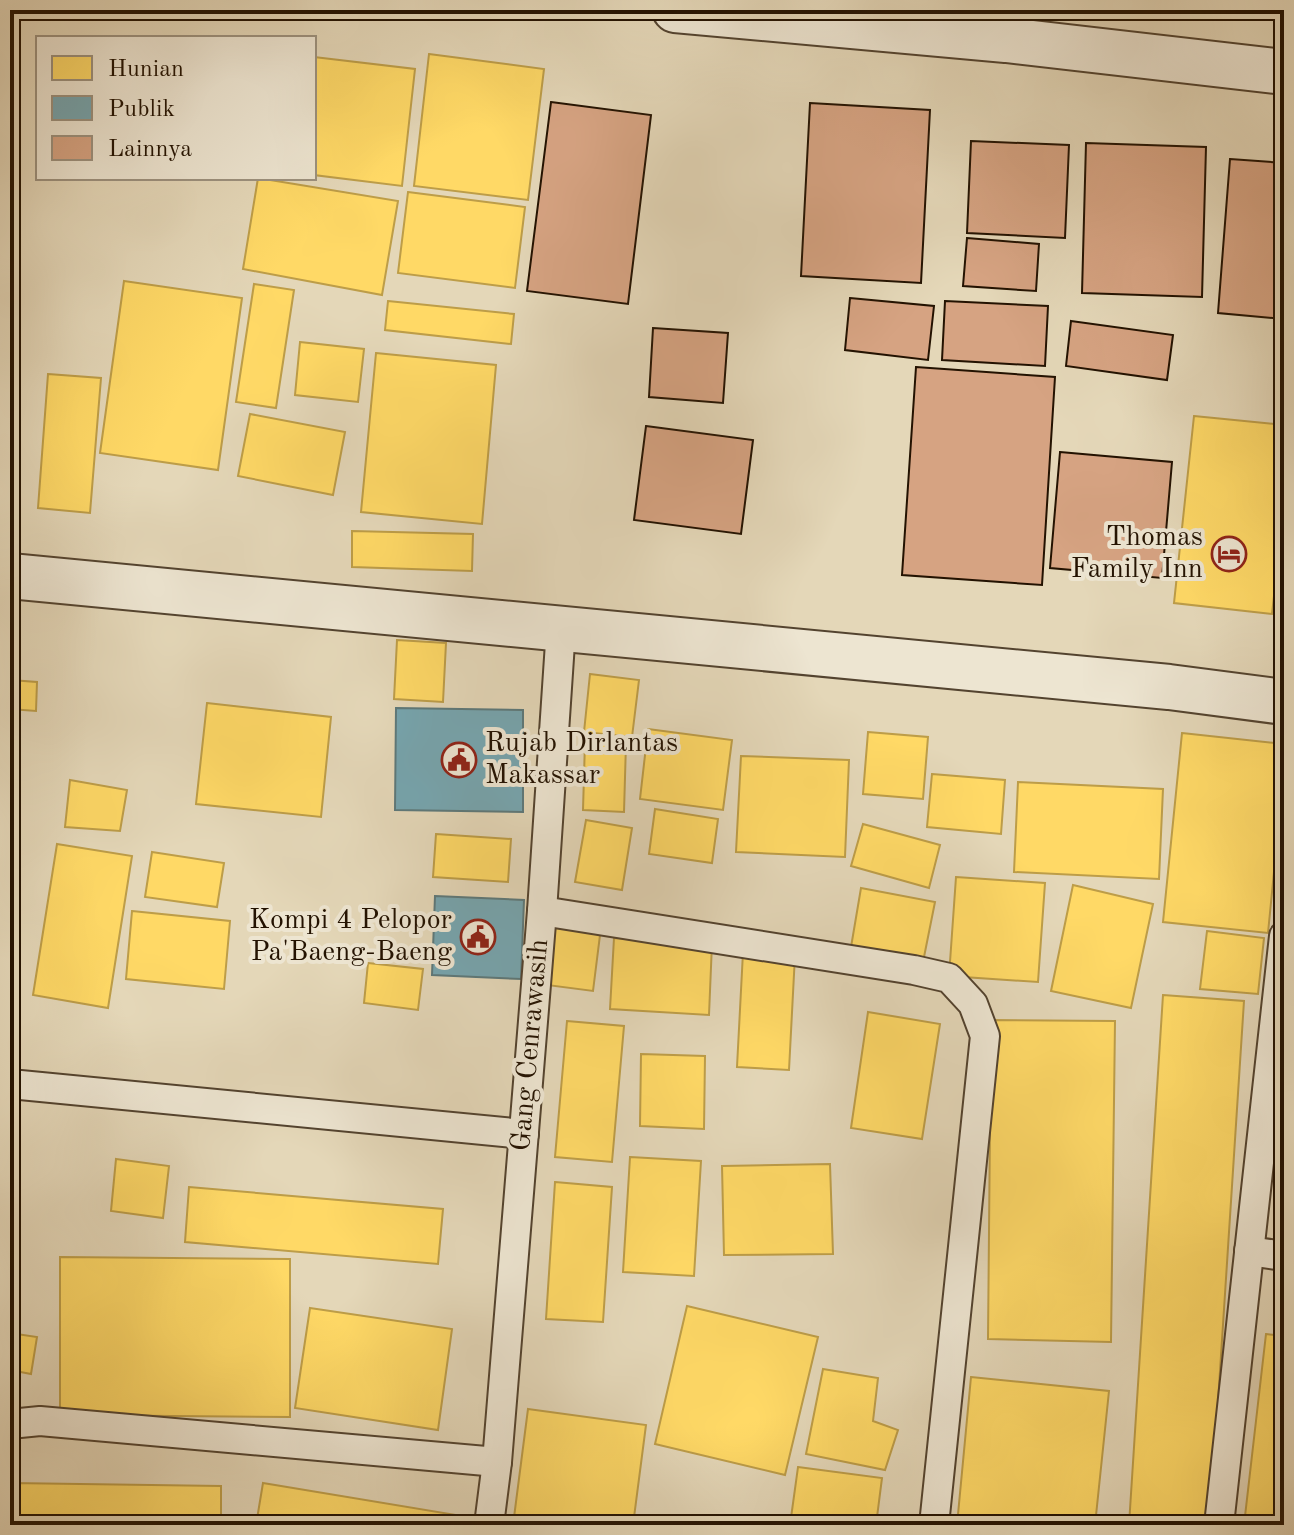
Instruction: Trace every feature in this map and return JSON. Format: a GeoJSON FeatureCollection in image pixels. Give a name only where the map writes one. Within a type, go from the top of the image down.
{"type":"FeatureCollection","features":[{"type":"Feature","properties":{"kind":"street"},"geometry":{"type":"LineString","coordinates":[[675,10],[1006,40],[1284,72]]}},
{"type":"Feature","properties":{"kind":"street"},"geometry":{"type":"LineString","coordinates":[[10,576],[1154,686],[1284,702]]}},
{"type":"Feature","properties":{"kind":"lane","name":"Gang Cenrawasih"},"geometry":{"type":"LineString","coordinates":[[489,1525],[497,1462],[542,911],[561,628]]}},
{"type":"Feature","properties":{"kind":"lane"},"geometry":{"type":"LineString","coordinates":[[542,911],[914,970],[949,978],[973,1004],[985,1036],[934,1525]]}},
{"type":"Feature","properties":{"kind":"lane"},"geometry":{"type":"LineString","coordinates":[[1219,1525],[1284,936]]}},
{"type":"Feature","properties":{"kind":"lane"},"geometry":{"type":"LineString","coordinates":[[10,1084],[524,1134]]}},
{"type":"Feature","properties":{"kind":"lane"},"geometry":{"type":"LineString","coordinates":[[1249,1251],[1284,1256]]}},
{"type":"Feature","properties":{"kind":"lane"},"geometry":{"type":"LineString","coordinates":[[10,1424],[40,1421],[497,1462]]}},
{"type":"Feature","properties":{"kind":"building: Hunian"},"geometry":{"type":"Polygon","coordinates":[[[429,54],[544,69],[528,200],[414,186],[429,54]]]}},
{"type":"Feature","properties":{"kind":"building: Hunian"},"geometry":{"type":"Polygon","coordinates":[[[316,57],[415,69],[402,186],[316,175],[316,57]]]}},
{"type":"Feature","properties":{"kind":"building: Hunian"},"geometry":{"type":"Polygon","coordinates":[[[258,180],[398,201],[382,295],[243,269],[258,180]]]}},
{"type":"Feature","properties":{"kind":"building: Hunian"},"geometry":{"type":"Polygon","coordinates":[[[408,192],[525,207],[515,288],[398,273],[408,192]]]}},
{"type":"Feature","properties":{"kind":"building: Hunian"},"geometry":{"type":"Polygon","coordinates":[[[124,281],[242,298],[218,470],[100,453],[124,281]]]}},
{"type":"Feature","properties":{"kind":"building: Hunian"},"geometry":{"type":"Polygon","coordinates":[[[254,284],[294,290],[276,408],[236,402],[254,284]]]}},
{"type":"Feature","properties":{"kind":"building: Hunian"},"geometry":{"type":"Polygon","coordinates":[[[388,301],[514,314],[511,344],[385,330],[388,301]]]}},
{"type":"Feature","properties":{"kind":"building: Hunian"},"geometry":{"type":"Polygon","coordinates":[[[300,342],[364,349],[358,402],[295,395],[300,342]]]}},
{"type":"Feature","properties":{"kind":"building: Hunian"},"geometry":{"type":"Polygon","coordinates":[[[376,353],[496,365],[482,524],[361,512],[376,353]]]}},
{"type":"Feature","properties":{"kind":"building: Hunian"},"geometry":{"type":"Polygon","coordinates":[[[48,374],[101,378],[90,513],[38,508],[48,374]]]}},
{"type":"Feature","properties":{"kind":"building: Hunian"},"geometry":{"type":"Polygon","coordinates":[[[250,414],[345,432],[333,495],[238,476],[250,414]]]}},
{"type":"Feature","properties":{"kind":"building: Hunian","name":"Thomas Family Inn"},"geometry":{"type":"Polygon","coordinates":[[[1194,416],[1284,425],[1284,505],[1272,614],[1174,603],[1194,416]]]}},
{"type":"Feature","properties":{"kind":"building: Hunian"},"geometry":{"type":"Polygon","coordinates":[[[352,531],[473,534],[472,571],[352,567],[352,531]]]}},
{"type":"Feature","properties":{"kind":"building: Hunian"},"geometry":{"type":"Polygon","coordinates":[[[397,640],[446,643],[443,702],[394,699],[397,640]]]}},
{"type":"Feature","properties":{"kind":"building: Hunian"},"geometry":{"type":"Polygon","coordinates":[[[590,674],[639,680],[632,737],[584,732],[590,674]]]}},
{"type":"Feature","properties":{"kind":"building: Hunian"},"geometry":{"type":"Polygon","coordinates":[[[10,680],[37,682],[36,711],[10,709],[10,680]]]}},
{"type":"Feature","properties":{"kind":"building: Hunian"},"geometry":{"type":"Polygon","coordinates":[[[207,703],[331,717],[321,817],[196,804],[207,703]]]}},
{"type":"Feature","properties":{"kind":"building: Hunian"},"geometry":{"type":"Polygon","coordinates":[[[648,729],[732,740],[723,810],[640,799],[648,729]]]}},
{"type":"Feature","properties":{"kind":"building: Hunian"},"geometry":{"type":"Polygon","coordinates":[[[868,732],[928,737],[923,799],[863,794],[868,732]]]}},
{"type":"Feature","properties":{"kind":"building: Hunian"},"geometry":{"type":"Polygon","coordinates":[[[1182,733],[1284,744],[1268,933],[1163,922],[1182,733]]]}},
{"type":"Feature","properties":{"kind":"building: Hunian"},"geometry":{"type":"Polygon","coordinates":[[[585,742],[626,743],[624,812],[583,810],[585,742]]]}},
{"type":"Feature","properties":{"kind":"building: Hunian"},"geometry":{"type":"Polygon","coordinates":[[[741,756],[849,760],[845,857],[736,852],[741,756]]]}},
{"type":"Feature","properties":{"kind":"building: Hunian"},"geometry":{"type":"Polygon","coordinates":[[[932,774],[1005,780],[1001,834],[927,827],[932,774]]]}},
{"type":"Feature","properties":{"kind":"building: Hunian"},"geometry":{"type":"Polygon","coordinates":[[[70,780],[127,790],[120,831],[65,827],[70,780]]]}},
{"type":"Feature","properties":{"kind":"building: Hunian"},"geometry":{"type":"Polygon","coordinates":[[[1018,782],[1163,789],[1159,879],[1014,872],[1018,782]]]}},
{"type":"Feature","properties":{"kind":"building: Hunian"},"geometry":{"type":"Polygon","coordinates":[[[655,809],[718,819],[712,863],[649,854],[655,809]]]}},
{"type":"Feature","properties":{"kind":"building: Hunian"},"geometry":{"type":"Polygon","coordinates":[[[586,820],[632,828],[622,890],[575,882],[586,820]]]}},
{"type":"Feature","properties":{"kind":"building: Hunian"},"geometry":{"type":"Polygon","coordinates":[[[863,824],[940,845],[929,888],[851,866],[863,824]]]}},
{"type":"Feature","properties":{"kind":"building: Hunian"},"geometry":{"type":"Polygon","coordinates":[[[436,834],[511,839],[508,882],[433,877],[436,834]]]}},
{"type":"Feature","properties":{"kind":"building: Hunian"},"geometry":{"type":"Polygon","coordinates":[[[57,844],[132,856],[108,1008],[33,995],[57,844]]]}},
{"type":"Feature","properties":{"kind":"building: Hunian"},"geometry":{"type":"Polygon","coordinates":[[[152,852],[224,863],[217,907],[145,897],[152,852]]]}},
{"type":"Feature","properties":{"kind":"building: Hunian"},"geometry":{"type":"Polygon","coordinates":[[[956,877],[1045,883],[1038,982],[949,976],[956,877]]]}},
{"type":"Feature","properties":{"kind":"building: Hunian"},"geometry":{"type":"Polygon","coordinates":[[[1073,885],[1153,904],[1131,1008],[1051,991],[1073,885]]]}},
{"type":"Feature","properties":{"kind":"building: Hunian"},"geometry":{"type":"Polygon","coordinates":[[[861,888],[935,902],[922,967],[850,953],[861,888]]]}},
{"type":"Feature","properties":{"kind":"building: Hunian"},"geometry":{"type":"Polygon","coordinates":[[[132,911],[230,921],[224,989],[126,979],[132,911]]]}},
{"type":"Feature","properties":{"kind":"building: Hunian"},"geometry":{"type":"Polygon","coordinates":[[[555,921],[601,927],[593,991],[547,985],[555,921]]]}},
{"type":"Feature","properties":{"kind":"building: Hunian"},"geometry":{"type":"Polygon","coordinates":[[[1207,931],[1264,938],[1258,994],[1200,989],[1207,931]]]}},
{"type":"Feature","properties":{"kind":"building: Hunian"},"geometry":{"type":"Polygon","coordinates":[[[614,938],[712,943],[709,1015],[610,1009],[614,938]]]}},
{"type":"Feature","properties":{"kind":"building: Hunian"},"geometry":{"type":"Polygon","coordinates":[[[743,952],[795,955],[789,1070],[737,1067],[743,952]]]}},
{"type":"Feature","properties":{"kind":"building: Hunian"},"geometry":{"type":"Polygon","coordinates":[[[368,963],[423,969],[418,1010],[364,1003],[368,963]]]}},
{"type":"Feature","properties":{"kind":"building: Hunian"},"geometry":{"type":"Polygon","coordinates":[[[1163,995],[1244,1001],[1210,1525],[1129,1525],[1163,995]]]}},
{"type":"Feature","properties":{"kind":"building: Hunian"},"geometry":{"type":"Polygon","coordinates":[[[868,1012],[940,1024],[922,1139],[851,1128],[868,1012]]]}},
{"type":"Feature","properties":{"kind":"building: Hunian"},"geometry":{"type":"Polygon","coordinates":[[[991,1020],[1115,1021],[1111,1342],[988,1339],[991,1020]]]}},
{"type":"Feature","properties":{"kind":"building: Hunian"},"geometry":{"type":"Polygon","coordinates":[[[567,1021],[624,1026],[612,1162],[555,1157],[567,1021]]]}},
{"type":"Feature","properties":{"kind":"building: Hunian"},"geometry":{"type":"Polygon","coordinates":[[[641,1054],[705,1056],[704,1129],[640,1126],[641,1054]]]}},
{"type":"Feature","properties":{"kind":"building: Hunian"},"geometry":{"type":"Polygon","coordinates":[[[630,1157],[701,1161],[694,1276],[623,1272],[630,1157]]]}},
{"type":"Feature","properties":{"kind":"building: Hunian"},"geometry":{"type":"Polygon","coordinates":[[[116,1159],[169,1166],[163,1218],[111,1211],[116,1159]]]}},
{"type":"Feature","properties":{"kind":"building: Hunian"},"geometry":{"type":"Polygon","coordinates":[[[830,1164],[833,1254],[724,1255],[722,1166],[830,1164]]]}},
{"type":"Feature","properties":{"kind":"building: Hunian"},"geometry":{"type":"Polygon","coordinates":[[[555,1182],[612,1187],[603,1322],[546,1319],[555,1182]]]}},
{"type":"Feature","properties":{"kind":"building: Hunian"},"geometry":{"type":"Polygon","coordinates":[[[189,1187],[443,1209],[438,1264],[185,1242],[189,1187]]]}},
{"type":"Feature","properties":{"kind":"building: Hunian"},"geometry":{"type":"Polygon","coordinates":[[[60,1257],[290,1259],[290,1417],[60,1415],[60,1257]]]}},
{"type":"Feature","properties":{"kind":"building: Hunian"},"geometry":{"type":"Polygon","coordinates":[[[687,1306],[818,1337],[785,1475],[655,1444],[687,1306]]]}},
{"type":"Feature","properties":{"kind":"building: Hunian"},"geometry":{"type":"Polygon","coordinates":[[[310,1308],[452,1329],[438,1430],[295,1408],[310,1308]]]}},
{"type":"Feature","properties":{"kind":"building: Hunian"},"geometry":{"type":"Polygon","coordinates":[[[10,1333],[37,1337],[31,1374],[10,1370],[10,1333]]]}},
{"type":"Feature","properties":{"kind":"building: Hunian"},"geometry":{"type":"Polygon","coordinates":[[[1266,1334],[1284,1336],[1284,1525],[1244,1525],[1266,1334]]]}},
{"type":"Feature","properties":{"kind":"building: Hunian"},"geometry":{"type":"Polygon","coordinates":[[[823,1369],[878,1378],[873,1421],[898,1430],[885,1470],[806,1454],[823,1369]]]}},
{"type":"Feature","properties":{"kind":"building: Hunian"},"geometry":{"type":"Polygon","coordinates":[[[971,1377],[1109,1391],[1095,1525],[957,1525],[971,1377]]]}},
{"type":"Feature","properties":{"kind":"building: Hunian"},"geometry":{"type":"Polygon","coordinates":[[[528,1409],[646,1425],[633,1525],[513,1525],[528,1409]]]}},
{"type":"Feature","properties":{"kind":"building: Hunian"},"geometry":{"type":"Polygon","coordinates":[[[798,1467],[882,1478],[876,1525],[790,1525],[798,1467]]]}},
{"type":"Feature","properties":{"kind":"building: Hunian"},"geometry":{"type":"Polygon","coordinates":[[[10,1483],[221,1486],[221,1525],[10,1525],[10,1483]]]}},
{"type":"Feature","properties":{"kind":"building: Hunian"},"geometry":{"type":"Polygon","coordinates":[[[263,1483],[462,1516],[461,1525],[256,1525],[263,1483]]]}},
{"type":"Feature","properties":{"kind":"building: Publik","name":"Rujab Dirlantas Makassar"},"geometry":{"type":"Polygon","coordinates":[[[396,708],[523,710],[523,812],[395,810],[396,708]]]}},
{"type":"Feature","properties":{"kind":"building: Publik","name":"Kompi 4 Pelopor Pa'Baeng-Baeng"},"geometry":{"type":"Polygon","coordinates":[[[435,896],[524,900],[521,979],[432,975],[435,896]]]}},
{"type":"Feature","properties":{"kind":"building: Lainnya"},"geometry":{"type":"Polygon","coordinates":[[[551,102],[651,115],[628,304],[527,291],[551,102]]]}},
{"type":"Feature","properties":{"kind":"building: Lainnya"},"geometry":{"type":"Polygon","coordinates":[[[810,103],[930,110],[921,283],[801,276],[810,103]]]}},
{"type":"Feature","properties":{"kind":"building: Lainnya"},"geometry":{"type":"Polygon","coordinates":[[[971,141],[1069,145],[1065,238],[967,233],[971,141]]]}},
{"type":"Feature","properties":{"kind":"building: Lainnya"},"geometry":{"type":"Polygon","coordinates":[[[1086,143],[1206,147],[1202,297],[1082,293],[1086,143]]]}},
{"type":"Feature","properties":{"kind":"building: Lainnya"},"geometry":{"type":"Polygon","coordinates":[[[1230,159],[1284,163],[1284,319],[1218,313],[1230,159]]]}},
{"type":"Feature","properties":{"kind":"building: Lainnya"},"geometry":{"type":"Polygon","coordinates":[[[967,238],[1039,244],[1036,291],[963,286],[967,238]]]}},
{"type":"Feature","properties":{"kind":"building: Lainnya"},"geometry":{"type":"Polygon","coordinates":[[[850,298],[934,306],[928,360],[845,350],[850,298]]]}},
{"type":"Feature","properties":{"kind":"building: Lainnya"},"geometry":{"type":"Polygon","coordinates":[[[945,301],[1048,306],[1045,366],[942,360],[945,301]]]}},
{"type":"Feature","properties":{"kind":"building: Lainnya"},"geometry":{"type":"Polygon","coordinates":[[[1071,321],[1173,335],[1167,380],[1066,366],[1071,321]]]}},
{"type":"Feature","properties":{"kind":"building: Lainnya"},"geometry":{"type":"Polygon","coordinates":[[[653,328],[728,333],[723,403],[649,397],[653,328]]]}},
{"type":"Feature","properties":{"kind":"building: Lainnya"},"geometry":{"type":"Polygon","coordinates":[[[916,367],[1055,377],[1042,585],[902,575],[916,367]]]}},
{"type":"Feature","properties":{"kind":"building: Lainnya"},"geometry":{"type":"Polygon","coordinates":[[[646,426],[753,440],[741,534],[634,520],[646,426]]]}},
{"type":"Feature","properties":{"kind":"building: Lainnya"},"geometry":{"type":"Polygon","coordinates":[[[1060,452],[1172,462],[1162,578],[1050,568],[1060,452]]]}},
{"type":"Feature","properties":{"kind":"place","name":"Thomas Family Inn"},"geometry":{"type":"Point","coordinates":[1229,554]}},
{"type":"Feature","properties":{"kind":"place","name":"Rujab Dirlantas Makassar"},"geometry":{"type":"Point","coordinates":[459,760]}},
{"type":"Feature","properties":{"kind":"place","name":"Kompi 4 Pelopor Pa'Baeng-Baeng"},"geometry":{"type":"Point","coordinates":[478,937]}}]}
